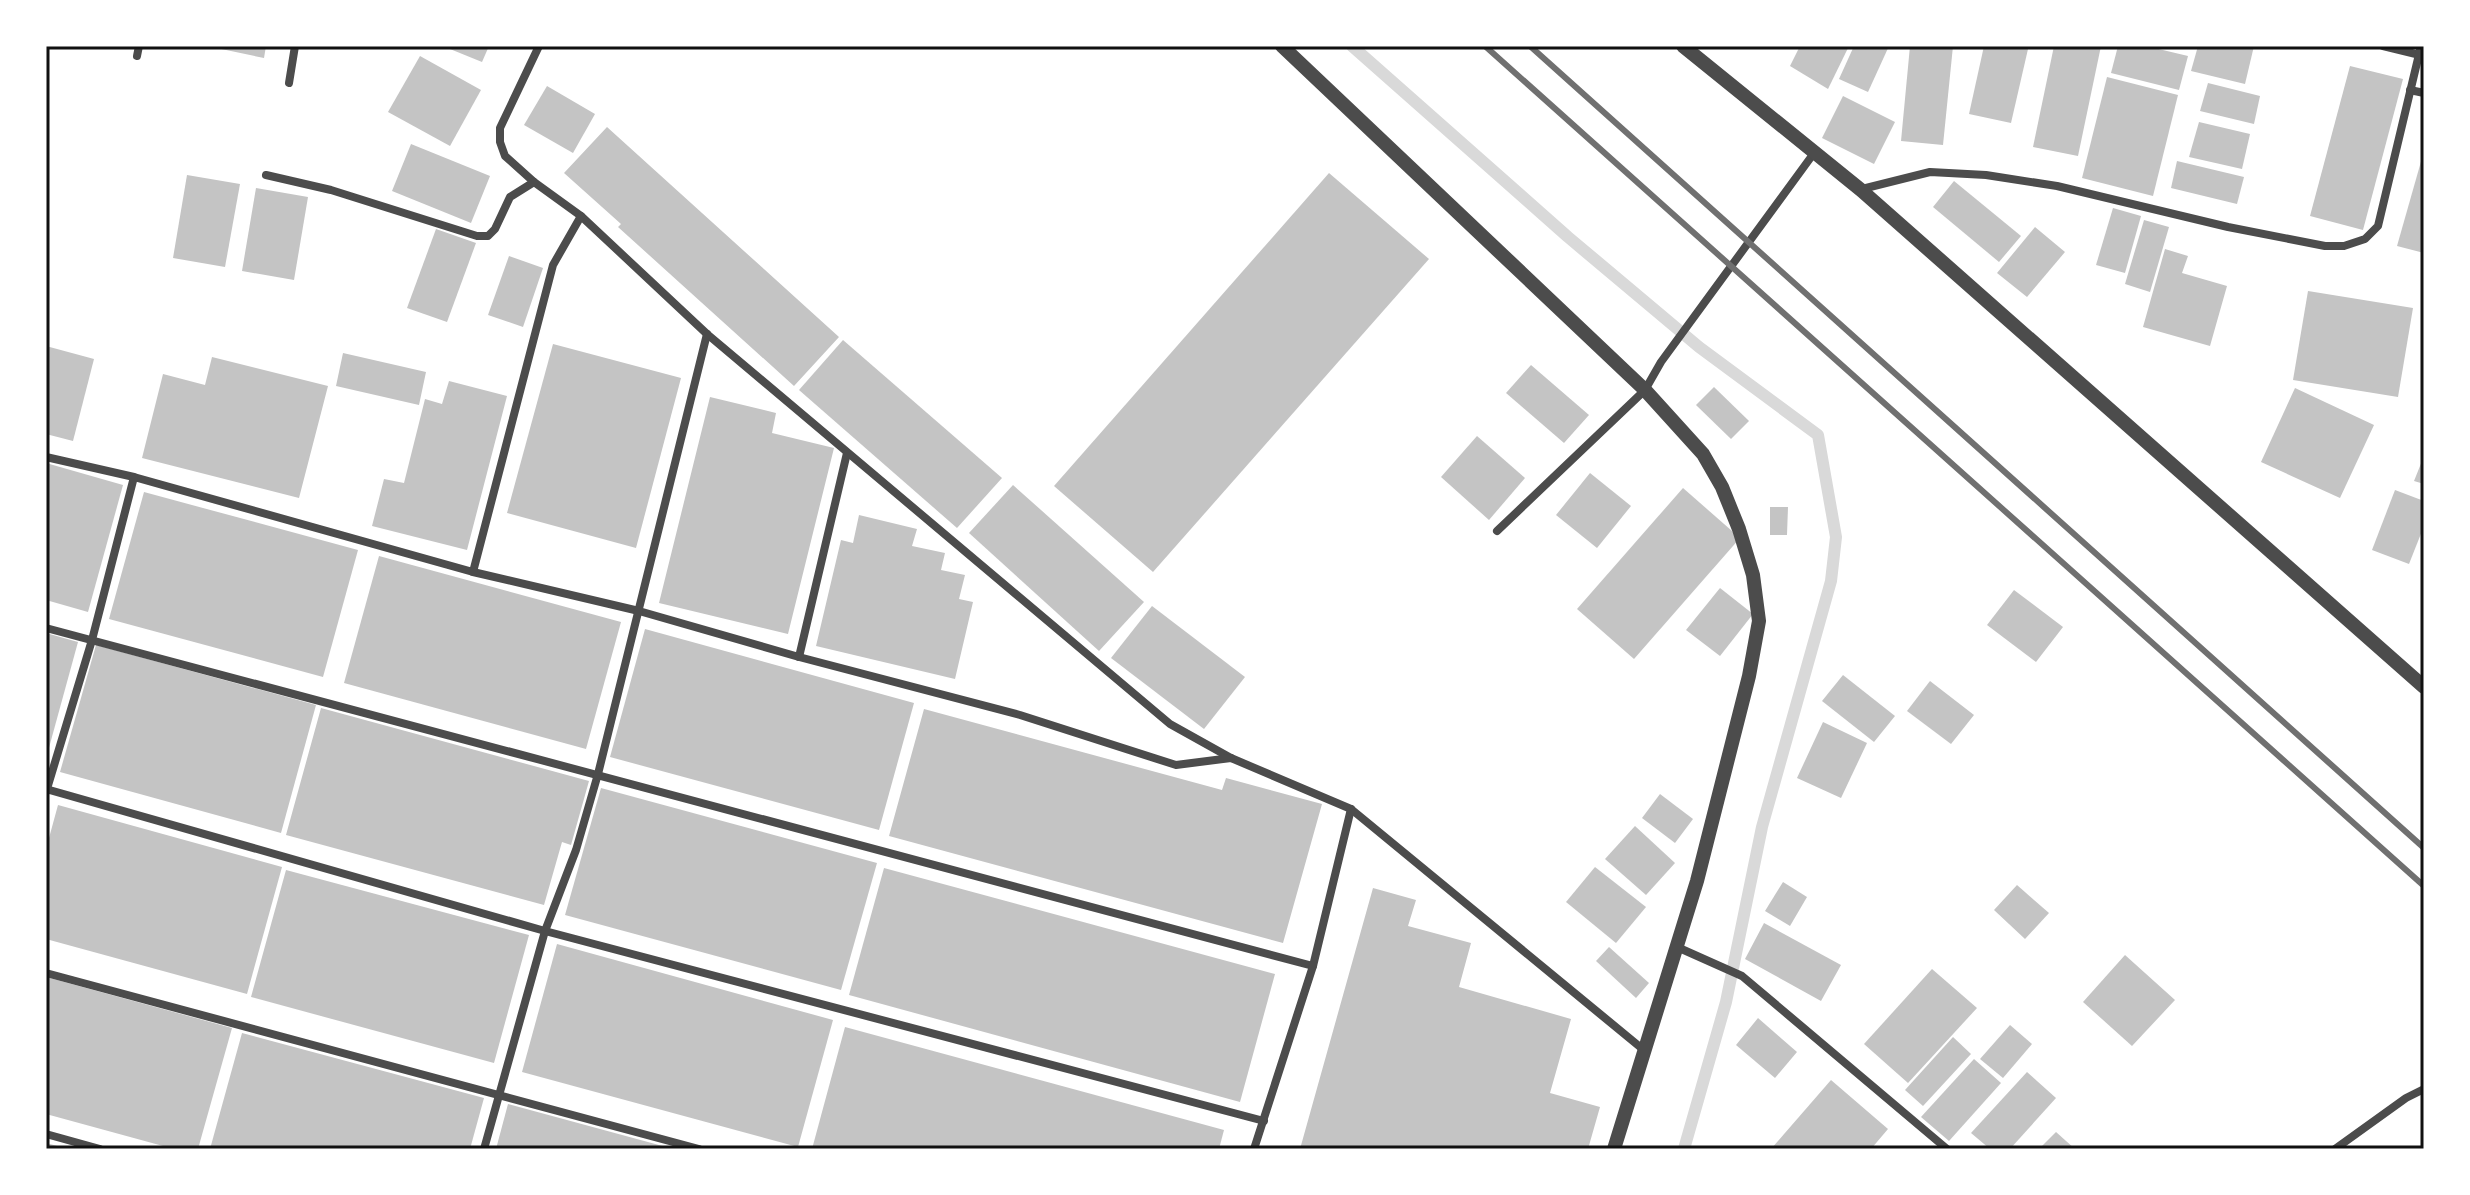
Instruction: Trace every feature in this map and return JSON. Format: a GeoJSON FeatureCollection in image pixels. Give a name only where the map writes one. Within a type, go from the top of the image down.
{"type":"FeatureCollection","features":[{"type":"Feature","properties":{"kind":"street"},"geometry":{"type":"LineString","coordinates":[[289,83],[295,46]]}},
{"type":"Feature","properties":{"kind":"street"},"geometry":{"type":"LineString","coordinates":[[539,46],[500,128],[500,142],[505,156],[534,182],[581,216],[707,334],[1170,724],[1231,758],[1351,809],[1646,1051]]}},
{"type":"Feature","properties":{"kind":"street"},"geometry":{"type":"LineString","coordinates":[[1282,46],[1645,390],[1703,454],[1722,487],[1753,575],[1759,621],[1749,676],[1697,881],[1614,1149]]}},
{"type":"Feature","properties":{"kind":"street"},"geometry":{"type":"LineString","coordinates":[[1683,46],[1861,190],[2424,687]]}},
{"type":"Feature","properties":{"kind":"street"},"geometry":{"type":"LineString","coordinates":[[1861,190],[1930,172],[1986,175],[2057,186],[2228,227],[2325,246],[2344,246],[2365,239],[2378,226],[2420,51],[2383,46]]}},
{"type":"Feature","properties":{"kind":"street"},"geometry":{"type":"LineString","coordinates":[[2410,90],[2424,93]]}},
{"type":"Feature","properties":{"kind":"street"},"geometry":{"type":"LineString","coordinates":[[1497,531],[1645,390],[1661,362],[1814,153]]}},
{"type":"Feature","properties":{"kind":"street"},"geometry":{"type":"LineString","coordinates":[[266,175],[331,190],[477,236],[488,236],[495,229],[510,197],[534,182]]}},
{"type":"Feature","properties":{"kind":"street"},"geometry":{"type":"LineString","coordinates":[[473,572],[553,265],[581,216]]}},
{"type":"Feature","properties":{"kind":"street"},"geometry":{"type":"LineString","coordinates":[[484,1149],[545,931],[576,850],[598,774],[707,334]]}},
{"type":"Feature","properties":{"kind":"street"},"geometry":{"type":"LineString","coordinates":[[799,657],[847,453]]}},
{"type":"Feature","properties":{"kind":"street"},"geometry":{"type":"LineString","coordinates":[[46,457],[134,477],[473,572],[639,611],[1020,715],[1176,765],[1231,758]]}},
{"type":"Feature","properties":{"kind":"street"},"geometry":{"type":"LineString","coordinates":[[134,477],[92,640],[46,790],[545,931],[1264,1121]]}},
{"type":"Feature","properties":{"kind":"street"},"geometry":{"type":"LineString","coordinates":[[46,628],[1313,966]]}},
{"type":"Feature","properties":{"kind":"street"},"geometry":{"type":"LineString","coordinates":[[1254,1149],[1313,966],[1351,809]]}},
{"type":"Feature","properties":{"kind":"street"},"geometry":{"type":"LineString","coordinates":[[1677,947],[1742,976],[1947,1149]]}},
{"type":"Feature","properties":{"kind":"street"},"geometry":{"type":"LineString","coordinates":[[46,973],[699,1149]]}},
{"type":"Feature","properties":{"kind":"street"},"geometry":{"type":"LineString","coordinates":[[2335,1149],[2406,1098],[2424,1089]]}},
{"type":"Feature","properties":{"kind":"street"},"geometry":{"type":"LineString","coordinates":[[46,1134],[100,1149]]}},
{"type":"Feature","properties":{"kind":"building"},"geometry":{"type":"Polygon","coordinates":[[[207,46],[266,46],[264,58],[207,46]]]}},
{"type":"Feature","properties":{"kind":"building"},"geometry":{"type":"Polygon","coordinates":[[[451,46],[489,46],[482,62],[450,49],[451,46]]]}},
{"type":"Feature","properties":{"kind":"building"},"geometry":{"type":"Polygon","coordinates":[[[1800,46],[1849,46],[1828,89],[1790,66],[1800,46]]]}},
{"type":"Feature","properties":{"kind":"building"},"geometry":{"type":"Polygon","coordinates":[[[1854,46],[1889,46],[1868,92],[1839,79],[1854,46]]]}},
{"type":"Feature","properties":{"kind":"building"},"geometry":{"type":"Polygon","coordinates":[[[1910,46],[1953,46],[1943,145],[1901,141],[1910,46]]]}},
{"type":"Feature","properties":{"kind":"building"},"geometry":{"type":"Polygon","coordinates":[[[1984,46],[2028,49],[2011,123],[1969,114],[1984,46]]]}},
{"type":"Feature","properties":{"kind":"building"},"geometry":{"type":"Polygon","coordinates":[[[2054,46],[2101,46],[2078,156],[2033,147],[2054,46]]]}},
{"type":"Feature","properties":{"kind":"building"},"geometry":{"type":"Polygon","coordinates":[[[2118,46],[2146,46],[2188,56],[2179,90],[2111,73],[2118,46]]]}},
{"type":"Feature","properties":{"kind":"building"},"geometry":{"type":"Polygon","coordinates":[[[2198,46],[2254,46],[2245,84],[2191,71],[2198,46]]]}},
{"type":"Feature","properties":{"kind":"building"},"geometry":{"type":"Polygon","coordinates":[[[420,56],[481,90],[450,146],[388,112],[420,56]]]}},
{"type":"Feature","properties":{"kind":"building"},"geometry":{"type":"Polygon","coordinates":[[[2350,66],[2403,79],[2363,230],[2310,216],[2350,66]]]}},
{"type":"Feature","properties":{"kind":"building"},"geometry":{"type":"Polygon","coordinates":[[[2107,77],[2178,95],[2153,196],[2082,178],[2107,77]]]}},
{"type":"Feature","properties":{"kind":"building"},"geometry":{"type":"Polygon","coordinates":[[[2208,83],[2260,96],[2254,124],[2200,111],[2208,83]]]}},
{"type":"Feature","properties":{"kind":"building"},"geometry":{"type":"Polygon","coordinates":[[[547,86],[595,114],[573,153],[524,125],[547,86]]]}},
{"type":"Feature","properties":{"kind":"building"},"geometry":{"type":"Polygon","coordinates":[[[1843,96],[1895,122],[1874,164],[1822,138],[1843,96]]]}},
{"type":"Feature","properties":{"kind":"building"},"geometry":{"type":"Polygon","coordinates":[[[2199,122],[2250,134],[2242,169],[2189,157],[2199,122]]]}},
{"type":"Feature","properties":{"kind":"building"},"geometry":{"type":"Polygon","coordinates":[[[607,127],[839,337],[794,386],[618,227],[621,224],[564,173],[607,127]]]}},
{"type":"Feature","properties":{"kind":"building"},"geometry":{"type":"Polygon","coordinates":[[[411,144],[490,176],[471,223],[392,191],[411,144]]]}},
{"type":"Feature","properties":{"kind":"building"},"geometry":{"type":"Polygon","coordinates":[[[2424,151],[2424,253],[2397,246],[2424,151]]]}},
{"type":"Feature","properties":{"kind":"building"},"geometry":{"type":"Polygon","coordinates":[[[2177,161],[2244,177],[2237,204],[2171,188],[2177,161]]]}},
{"type":"Feature","properties":{"kind":"building"},"geometry":{"type":"Polygon","coordinates":[[[1329,173],[1429,259],[1153,572],[1054,486],[1329,173]]]}},
{"type":"Feature","properties":{"kind":"building"},"geometry":{"type":"Polygon","coordinates":[[[187,175],[240,184],[225,267],[173,258],[187,175]]]}},
{"type":"Feature","properties":{"kind":"building"},"geometry":{"type":"Polygon","coordinates":[[[1954,181],[2021,236],[1999,262],[1933,207],[1954,181]]]}},
{"type":"Feature","properties":{"kind":"building"},"geometry":{"type":"Polygon","coordinates":[[[256,188],[308,197],[294,280],[242,271],[256,188]]]}},
{"type":"Feature","properties":{"kind":"building"},"geometry":{"type":"Polygon","coordinates":[[[2113,208],[2141,216],[2125,273],[2096,265],[2113,208]]]}},
{"type":"Feature","properties":{"kind":"building"},"geometry":{"type":"Polygon","coordinates":[[[2144,220],[2169,227],[2150,292],[2125,284],[2144,220]]]}},
{"type":"Feature","properties":{"kind":"building"},"geometry":{"type":"Polygon","coordinates":[[[2035,227],[2065,252],[2027,297],[1997,273],[2035,227]]]}},
{"type":"Feature","properties":{"kind":"building"},"geometry":{"type":"Polygon","coordinates":[[[436,229],[476,243],[447,322],[407,308],[436,229]]]}},
{"type":"Feature","properties":{"kind":"building"},"geometry":{"type":"Polygon","coordinates":[[[2165,249],[2188,256],[2182,273],[2227,286],[2210,346],[2143,327],[2165,249]]]}},
{"type":"Feature","properties":{"kind":"building"},"geometry":{"type":"Polygon","coordinates":[[[509,256],[543,268],[523,327],[488,315],[509,256]]]}},
{"type":"Feature","properties":{"kind":"building"},"geometry":{"type":"Polygon","coordinates":[[[2308,291],[2413,308],[2398,397],[2293,380],[2308,291]]]}},
{"type":"Feature","properties":{"kind":"building"},"geometry":{"type":"Polygon","coordinates":[[[843,340],[1002,478],[957,528],[799,390],[843,340]]]}},
{"type":"Feature","properties":{"kind":"building"},"geometry":{"type":"Polygon","coordinates":[[[553,344],[681,378],[636,548],[507,513],[553,344]]]}},
{"type":"Feature","properties":{"kind":"building"},"geometry":{"type":"Polygon","coordinates":[[[46,346],[94,359],[73,441],[46,434],[46,346]]]}},
{"type":"Feature","properties":{"kind":"building"},"geometry":{"type":"Polygon","coordinates":[[[343,353],[426,372],[419,405],[336,386],[343,353]]]}},
{"type":"Feature","properties":{"kind":"building"},"geometry":{"type":"Polygon","coordinates":[[[212,357],[328,386],[299,498],[142,458],[163,374],[205,385],[212,357]]]}},
{"type":"Feature","properties":{"kind":"building"},"geometry":{"type":"Polygon","coordinates":[[[1531,365],[1589,415],[1564,443],[1506,393],[1531,365]]]}},
{"type":"Feature","properties":{"kind":"building"},"geometry":{"type":"Polygon","coordinates":[[[449,381],[507,396],[467,550],[372,526],[384,479],[404,483],[425,399],[442,404],[449,381]]]}},
{"type":"Feature","properties":{"kind":"building"},"geometry":{"type":"Polygon","coordinates":[[[1714,387],[1749,421],[1731,439],[1696,405],[1714,387]]]}},
{"type":"Feature","properties":{"kind":"building"},"geometry":{"type":"Polygon","coordinates":[[[2295,388],[2374,425],[2340,498],[2261,462],[2295,388]]]}},
{"type":"Feature","properties":{"kind":"building"},"geometry":{"type":"Polygon","coordinates":[[[710,397],[776,413],[772,433],[834,448],[788,634],[659,603],[710,397]]]}},
{"type":"Feature","properties":{"kind":"building"},"geometry":{"type":"Polygon","coordinates":[[[1477,436],[1525,478],[1489,520],[1441,477],[1477,436]]]}},
{"type":"Feature","properties":{"kind":"building"},"geometry":{"type":"Polygon","coordinates":[[[2424,456],[2424,484],[2414,481],[2424,456]]]}},
{"type":"Feature","properties":{"kind":"building"},"geometry":{"type":"Polygon","coordinates":[[[46,463],[123,485],[88,612],[46,600],[46,463]]]}},
{"type":"Feature","properties":{"kind":"building"},"geometry":{"type":"Polygon","coordinates":[[[1590,473],[1631,506],[1597,548],[1556,515],[1590,473]]]}},
{"type":"Feature","properties":{"kind":"building"},"geometry":{"type":"Polygon","coordinates":[[[1013,485],[1144,602],[1099,651],[969,533],[1013,485]]]}},
{"type":"Feature","properties":{"kind":"building"},"geometry":{"type":"Polygon","coordinates":[[[1683,488],[1740,538],[1634,659],[1577,609],[1683,488]]]}},
{"type":"Feature","properties":{"kind":"building"},"geometry":{"type":"Polygon","coordinates":[[[2395,490],[2424,501],[2424,526],[2409,564],[2372,550],[2395,490]]]}},
{"type":"Feature","properties":{"kind":"building"},"geometry":{"type":"Polygon","coordinates":[[[144,492],[358,550],[323,677],[109,619],[144,492]]]}},
{"type":"Feature","properties":{"kind":"building"},"geometry":{"type":"Polygon","coordinates":[[[1770,507],[1788,507],[1787,535],[1770,535],[1770,507]]]}},
{"type":"Feature","properties":{"kind":"building"},"geometry":{"type":"Polygon","coordinates":[[[859,515],[917,529],[912,546],[945,553],[941,570],[965,575],[959,599],[973,602],[955,679],[816,646],[841,540],[853,543],[859,515]]]}},
{"type":"Feature","properties":{"kind":"building"},"geometry":{"type":"Polygon","coordinates":[[[379,556],[621,622],[586,749],[344,683],[379,556]]]}},
{"type":"Feature","properties":{"kind":"building"},"geometry":{"type":"Polygon","coordinates":[[[1720,588],[1753,614],[1720,656],[1686,630],[1720,588]]]}},
{"type":"Feature","properties":{"kind":"building"},"geometry":{"type":"Polygon","coordinates":[[[2014,590],[2063,627],[2036,662],[1987,625],[2014,590]]]}},
{"type":"Feature","properties":{"kind":"building"},"geometry":{"type":"Polygon","coordinates":[[[1152,606],[1245,677],[1204,729],[1111,658],[1152,606]]]}},
{"type":"Feature","properties":{"kind":"building"},"geometry":{"type":"Polygon","coordinates":[[[645,629],[914,703],[879,830],[610,757],[645,629]]]}},
{"type":"Feature","properties":{"kind":"building"},"geometry":{"type":"Polygon","coordinates":[[[46,633],[78,642],[47,755],[46,754],[46,633]]]}},
{"type":"Feature","properties":{"kind":"building"},"geometry":{"type":"Polygon","coordinates":[[[96,645],[316,705],[281,833],[60,772],[96,645]]]}},
{"type":"Feature","properties":{"kind":"building"},"geometry":{"type":"Polygon","coordinates":[[[1843,675],[1895,716],[1874,742],[1822,701],[1843,675]]]}},
{"type":"Feature","properties":{"kind":"building"},"geometry":{"type":"Polygon","coordinates":[[[1930,681],[1974,715],[1951,744],[1907,711],[1930,681]]]}},
{"type":"Feature","properties":{"kind":"building"},"geometry":{"type":"Polygon","coordinates":[[[321,708],[589,781],[571,845],[562,842],[544,905],[286,835],[321,708]]]}},
{"type":"Feature","properties":{"kind":"building"},"geometry":{"type":"Polygon","coordinates":[[[924,709],[1222,790],[1226,778],[1322,804],[1283,943],[889,836],[924,709]]]}},
{"type":"Feature","properties":{"kind":"building"},"geometry":{"type":"Polygon","coordinates":[[[1823,722],[1867,743],[1841,798],[1797,778],[1823,722]]]}},
{"type":"Feature","properties":{"kind":"building"},"geometry":{"type":"Polygon","coordinates":[[[601,788],[877,863],[841,990],[565,915],[601,788]]]}},
{"type":"Feature","properties":{"kind":"building"},"geometry":{"type":"Polygon","coordinates":[[[1660,794],[1693,819],[1675,843],[1642,818],[1660,794]]]}},
{"type":"Feature","properties":{"kind":"building"},"geometry":{"type":"Polygon","coordinates":[[[58,805],[282,867],[247,994],[46,939],[46,849],[58,805]]]}},
{"type":"Feature","properties":{"kind":"building"},"geometry":{"type":"Polygon","coordinates":[[[1635,826],[1675,863],[1646,895],[1605,859],[1635,826]]]}},
{"type":"Feature","properties":{"kind":"building"},"geometry":{"type":"Polygon","coordinates":[[[1595,867],[1646,907],[1616,943],[1566,902],[1595,867]]]}},
{"type":"Feature","properties":{"kind":"building"},"geometry":{"type":"Polygon","coordinates":[[[884,868],[1275,974],[1240,1102],[849,995],[884,868]]]}},
{"type":"Feature","properties":{"kind":"building"},"geometry":{"type":"Polygon","coordinates":[[[286,870],[529,935],[494,1063],[251,997],[286,870]]]}},
{"type":"Feature","properties":{"kind":"building"},"geometry":{"type":"Polygon","coordinates":[[[1783,882],[1807,897],[1790,926],[1765,911],[1783,882]]]}},
{"type":"Feature","properties":{"kind":"building"},"geometry":{"type":"Polygon","coordinates":[[[2017,885],[2049,913],[2025,939],[1994,910],[2017,885]]]}},
{"type":"Feature","properties":{"kind":"building"},"geometry":{"type":"Polygon","coordinates":[[[1373,888],[1416,900],[1408,926],[1471,943],[1459,987],[1571,1019],[1550,1093],[1600,1107],[1588,1149],[1300,1149],[1373,888]]]}},
{"type":"Feature","properties":{"kind":"building"},"geometry":{"type":"Polygon","coordinates":[[[1764,923],[1841,965],[1821,1001],[1745,959],[1764,923]]]}},
{"type":"Feature","properties":{"kind":"building"},"geometry":{"type":"Polygon","coordinates":[[[557,944],[833,1020],[798,1147],[522,1072],[557,944]]]}},
{"type":"Feature","properties":{"kind":"building"},"geometry":{"type":"Polygon","coordinates":[[[1609,947],[1649,983],[1636,998],[1596,961],[1609,947]]]}},
{"type":"Feature","properties":{"kind":"building"},"geometry":{"type":"Polygon","coordinates":[[[2125,955],[2175,1000],[2132,1046],[2083,1002],[2125,955]]]}},
{"type":"Feature","properties":{"kind":"building"},"geometry":{"type":"Polygon","coordinates":[[[1932,969],[1977,1008],[1908,1083],[1864,1044],[1932,969]]]}},
{"type":"Feature","properties":{"kind":"building"},"geometry":{"type":"Polygon","coordinates":[[[46,977],[232,1028],[198,1149],[174,1149],[46,1114],[46,977]]]}},
{"type":"Feature","properties":{"kind":"building"},"geometry":{"type":"Polygon","coordinates":[[[1758,1018],[1797,1052],[1775,1078],[1736,1045],[1758,1018]]]}},
{"type":"Feature","properties":{"kind":"building"},"geometry":{"type":"Polygon","coordinates":[[[2010,1025],[2032,1044],[2003,1078],[1980,1059],[2010,1025]]]}},
{"type":"Feature","properties":{"kind":"building"},"geometry":{"type":"Polygon","coordinates":[[[845,1027],[1224,1130],[1219,1149],[812,1149],[845,1027]]]}},
{"type":"Feature","properties":{"kind":"building"},"geometry":{"type":"Polygon","coordinates":[[[242,1033],[484,1098],[470,1149],[210,1149],[242,1033]]]}},
{"type":"Feature","properties":{"kind":"building"},"geometry":{"type":"Polygon","coordinates":[[[1953,1037],[1971,1054],[1923,1106],[1905,1090],[1953,1037]]]}},
{"type":"Feature","properties":{"kind":"building"},"geometry":{"type":"Polygon","coordinates":[[[1974,1059],[2001,1083],[1949,1141],[1921,1117],[1974,1059]]]}},
{"type":"Feature","properties":{"kind":"building"},"geometry":{"type":"Polygon","coordinates":[[[2027,1072],[2056,1098],[2010,1149],[1990,1149],[1971,1133],[2027,1072]]]}},
{"type":"Feature","properties":{"kind":"building"},"geometry":{"type":"Polygon","coordinates":[[[1831,1080],[1888,1129],[1871,1149],[1771,1149],[1831,1080]]]}},
{"type":"Feature","properties":{"kind":"building"},"geometry":{"type":"Polygon","coordinates":[[[508,1104],[670,1148],[496,1149],[508,1104]]]}},
{"type":"Feature","properties":{"kind":"building"},"geometry":{"type":"Polygon","coordinates":[[[2056,1132],[2075,1149],[2039,1149],[2056,1132]]]}},
{"type":"Feature","properties":{"kind":"building"},"geometry":{"type":"Polygon","coordinates":[[[46,1143],[65,1148],[65,1149],[46,1149],[46,1143]]]}},
{"type":"Feature","properties":{"kind":"waterway"},"geometry":{"type":"LineString","coordinates":[[1352,46],[1568,237],[1699,347],[1818,435],[1836,537],[1831,581],[1762,827],[1726,1002],[1684,1149]]}},
{"type":"Feature","properties":{"kind":"railway"},"geometry":{"type":"LineString","coordinates":[[1485,46],[2424,886]]}},
{"type":"Feature","properties":{"kind":"railway"},"geometry":{"type":"LineString","coordinates":[[1530,46],[2424,848]]}}]}
